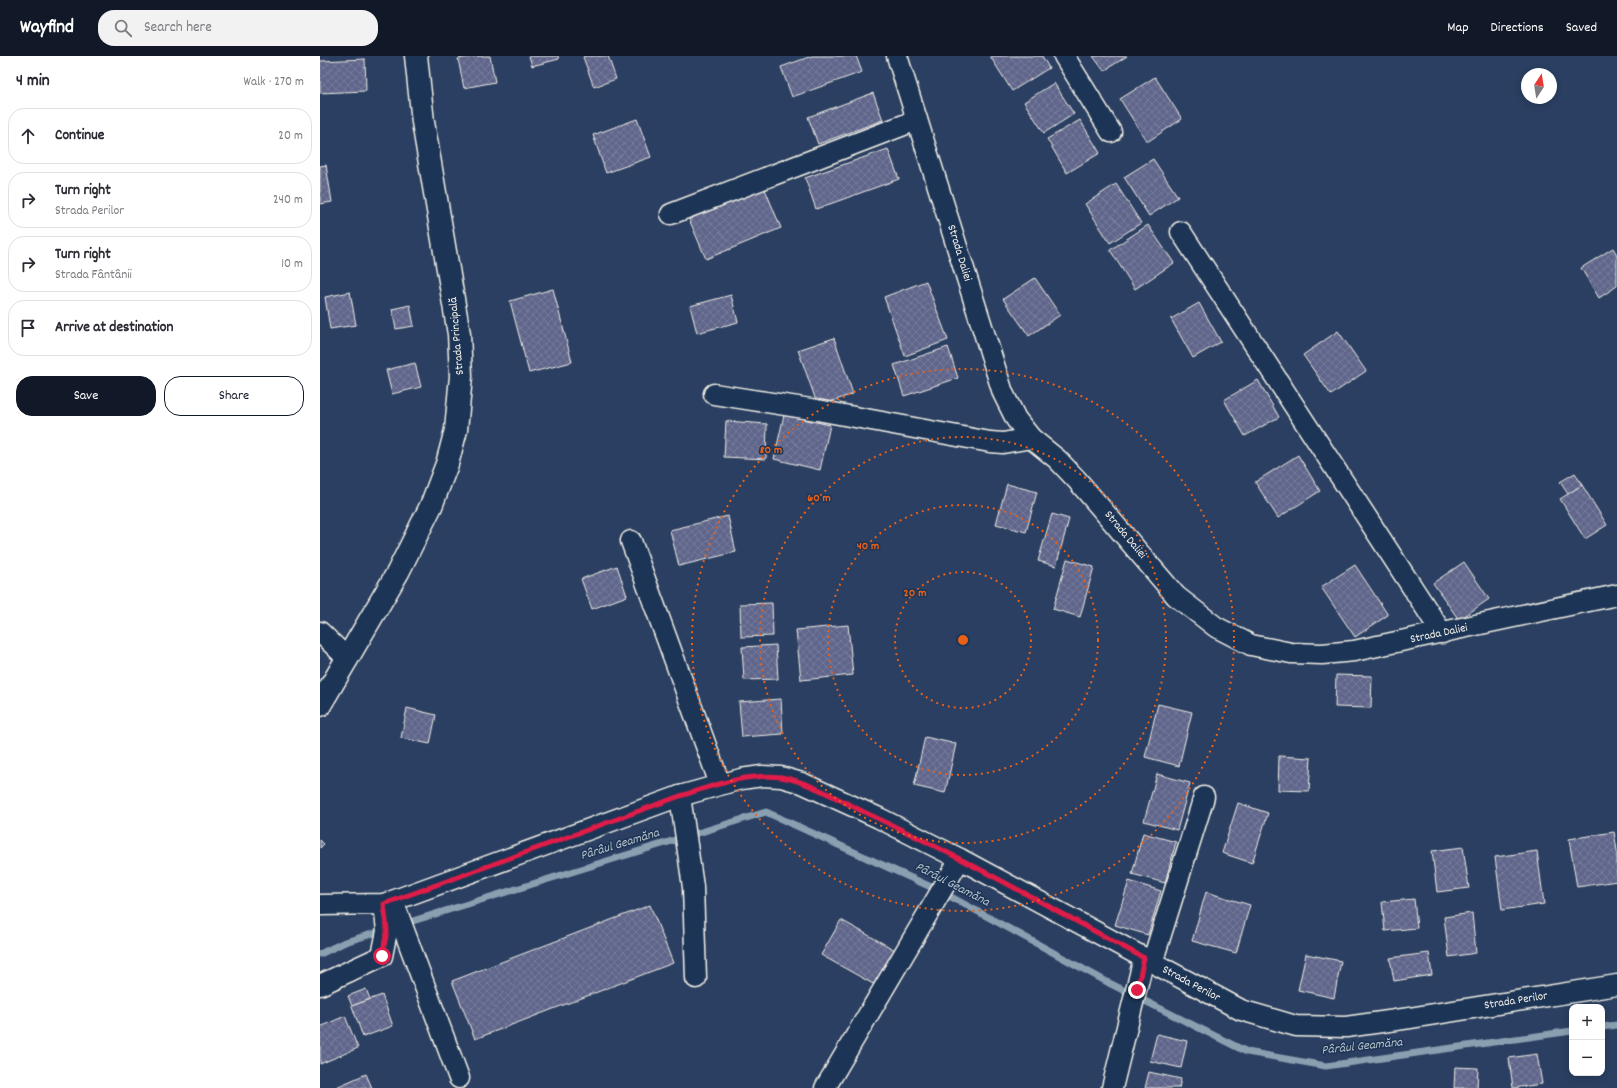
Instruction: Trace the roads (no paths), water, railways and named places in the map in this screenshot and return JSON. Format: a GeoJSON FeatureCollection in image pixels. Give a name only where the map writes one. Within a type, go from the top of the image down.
{"type":"FeatureCollection","features":[{"type":"Feature","properties":{"kind":"main road","name":"Strada Principală"},"geometry":{"type":"LineString","coordinates":[[320,705],[398,572],[431,506],[447,464],[456,430],[461,376],[459,334],[424,122],[416,56]]}},
{"type":"Feature","properties":{"kind":"street","name":"Strada Daliei"},"geometry":{"type":"LineString","coordinates":[[897,56],[1003,393],[1016,419],[1031,438],[1057,459],[1077,480],[1176,596],[1216,627],[1251,644],[1291,653],[1322,654],[1354,651],[1617,595]]}},
{"type":"Feature","properties":{"kind":"street"},"geometry":{"type":"LineString","coordinates":[[1064,56],[1111,132]]}},
{"type":"Feature","properties":{"kind":"street"},"geometry":{"type":"LineString","coordinates":[[671,214],[917,120]]}},
{"type":"Feature","properties":{"kind":"street"},"geometry":{"type":"LineString","coordinates":[[1181,232],[1442,633]]}},
{"type":"Feature","properties":{"kind":"street"},"geometry":{"type":"LineString","coordinates":[[714,394],[817,410],[990,442],[1003,443],[1031,438]]}},
{"type":"Feature","properties":{"kind":"street"},"geometry":{"type":"LineString","coordinates":[[631,541],[720,784]]}},
{"type":"Feature","properties":{"kind":"street"},"geometry":{"type":"LineString","coordinates":[[320,632],[348,659]]}},
{"type":"Feature","properties":{"kind":"street","name":"Strada Perilor"},"geometry":{"type":"LineString","coordinates":[[320,905],[389,902],[680,796],[741,779],[762,776],[782,777],[802,783],[879,818],[960,859],[1241,1010],[1296,1026],[1346,1027],[1463,1010],[1617,984]]}},
{"type":"Feature","properties":{"kind":"street"},"geometry":{"type":"LineString","coordinates":[[680,796],[693,887],[696,978]]}},
{"type":"Feature","properties":{"kind":"street"},"geometry":{"type":"LineString","coordinates":[[1112,1088],[1148,961],[1204,797]]}},
{"type":"Feature","properties":{"kind":"street"},"geometry":{"type":"LineString","coordinates":[[825,1088],[960,859]]}},
{"type":"Feature","properties":{"kind":"street"},"geometry":{"type":"LineString","coordinates":[[320,985],[382,956],[387,931],[389,902]]}},
{"type":"Feature","properties":{"kind":"street"},"geometry":{"type":"LineString","coordinates":[[389,902],[459,1078]]}},
{"type":"Feature","properties":{"kind":"waterway","name":"Pârâul Geamăna"},"geometry":{"type":"LineString","coordinates":[[403,924],[766,812],[942,892],[1109,983],[1247,1052],[1326,1066],[1569,1031]]}},
{"type":"Feature","properties":{"kind":"waterway","name":"Pârâul Geamăna"},"geometry":{"type":"LineString","coordinates":[[320,954],[345,942],[385,930]]}},
{"type":"Feature","properties":{"kind":"waterway","name":"Pârâul Geamăna"},"geometry":{"type":"LineString","coordinates":[[1605,1027],[1617,1025]]}}]}
